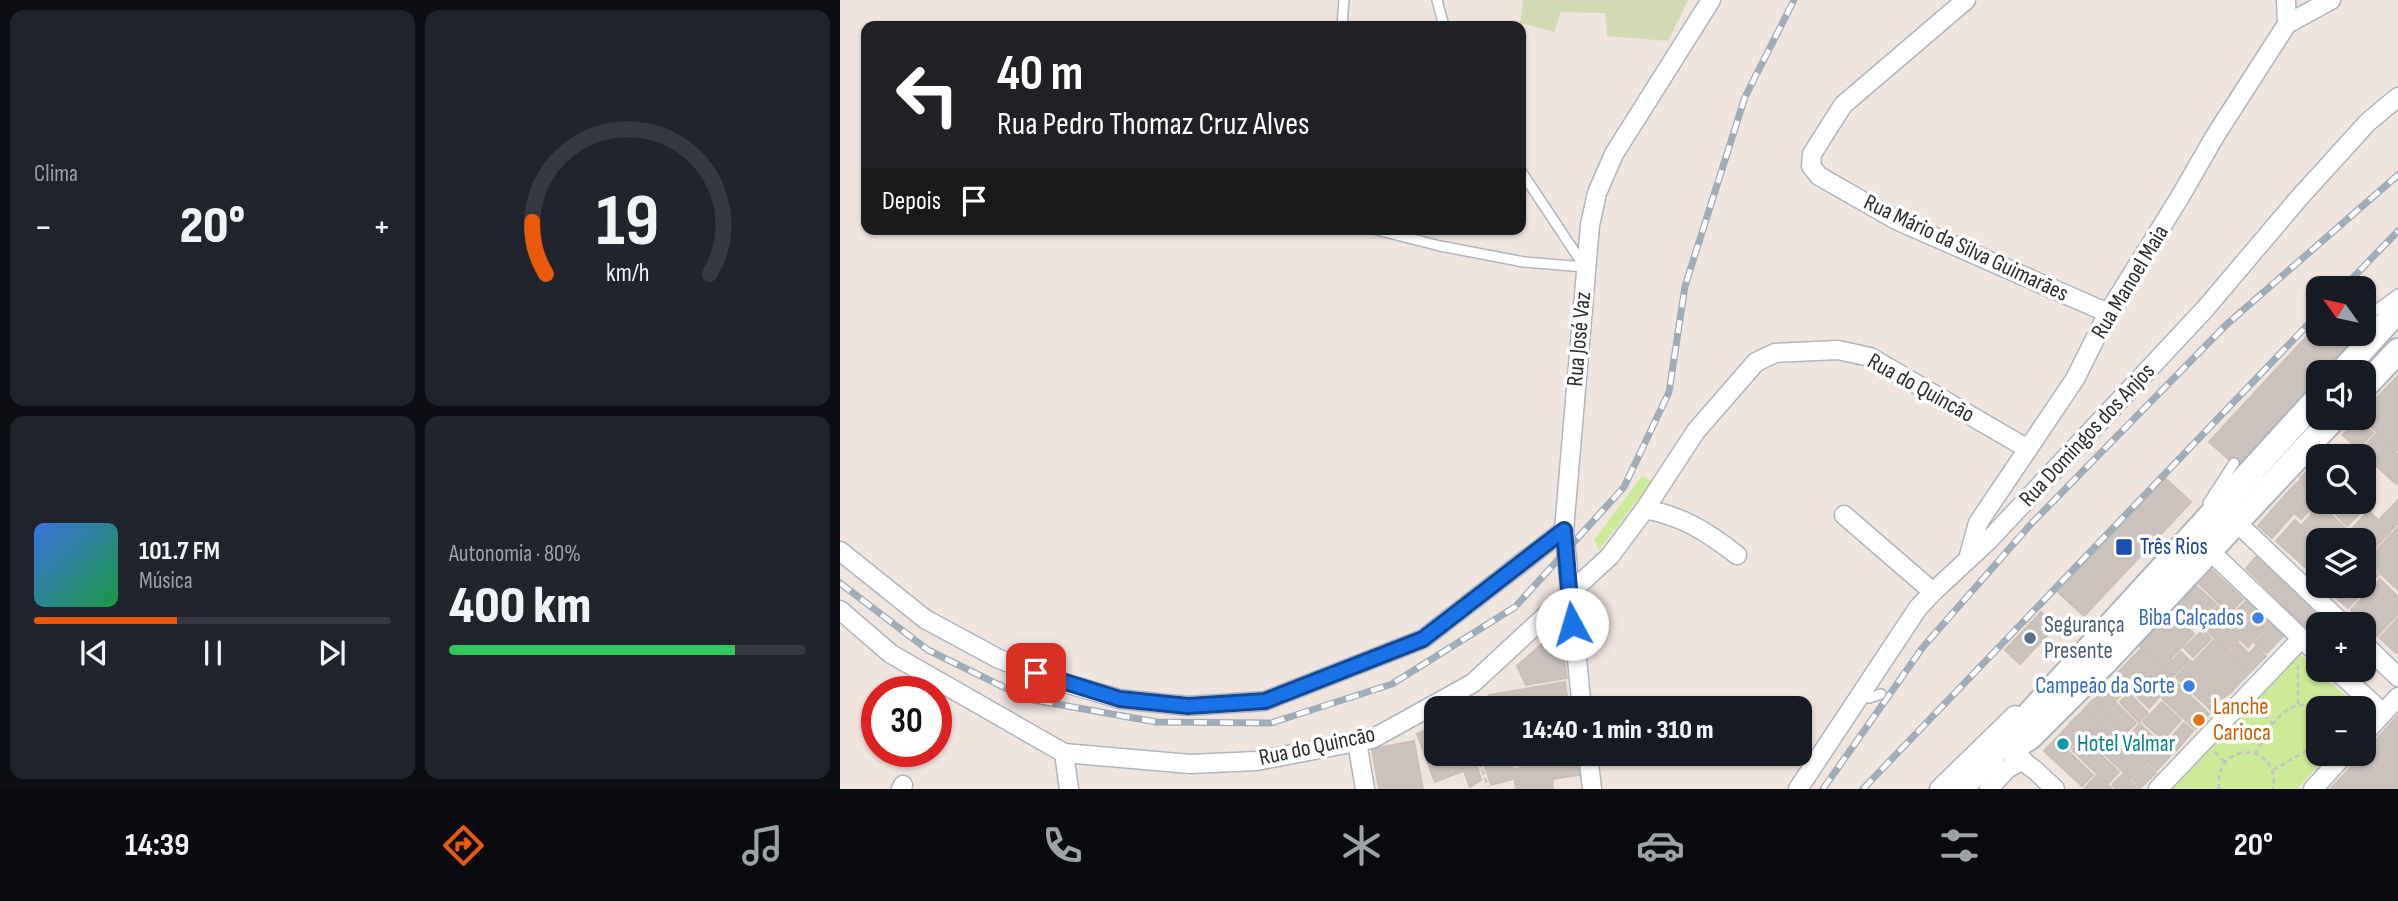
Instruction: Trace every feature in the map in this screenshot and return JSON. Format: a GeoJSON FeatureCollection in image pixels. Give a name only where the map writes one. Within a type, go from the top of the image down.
{"type":"FeatureCollection","features":[{"type":"Feature","properties":{"kind":"main road"},"geometry":{"type":"LineString","coordinates":[[2353,360],[2398,310]]}},
{"type":"Feature","properties":{"kind":"main road"},"geometry":{"type":"LineString","coordinates":[[2376,374],[2398,351]]}},
{"type":"Feature","properties":{"kind":"main road"},"geometry":{"type":"LineString","coordinates":[[1973,786],[2030,737],[2210,551],[2228,514],[2306,414]]}},
{"type":"Feature","properties":{"kind":"main road"},"geometry":{"type":"LineString","coordinates":[[2006,757],[2092,643],[2177,551],[2228,514],[2321,430]]}},
{"type":"Feature","properties":{"kind":"street","name":"Rua José Vaz"},"geometry":{"type":"LineString","coordinates":[[1581,696],[1564,530],[1585,267],[1597,193],[1614,154],[1711,0]]}},
{"type":"Feature","properties":{"kind":"street","name":"Rua Mário da Silva Guimarães"},"geometry":{"type":"LineString","coordinates":[[1966,0],[1843,105],[1812,154],[1811,166],[1819,176],[1896,220],[2108,313]]}},
{"type":"Feature","properties":{"kind":"street"},"geometry":{"type":"LineString","coordinates":[[2287,0],[2287,24],[2331,0]]}},
{"type":"Feature","properties":{"kind":"street","name":"Rua Manoel Maia"},"geometry":{"type":"LineString","coordinates":[[1967,562],[1978,523],[2075,379],[2108,313],[2215,136],[2287,24]]}},
{"type":"Feature","properties":{"kind":"street","name":"Rua Domingos dos Anjos"},"geometry":{"type":"LineString","coordinates":[[1798,789],[1918,608],[1967,562],[2205,309],[2368,122],[2398,97]]}},
{"type":"Feature","properties":{"kind":"street","name":"Rua do Quincão"},"geometry":{"type":"LineString","coordinates":[[840,610],[891,654],[1064,753],[1190,764],[1256,761],[1372,739],[1474,683],[1610,556],[1645,509],[1696,431],[1756,362],[1775,353],[1838,350],[1870,357],[2028,449]]}},
{"type":"Feature","properties":{"kind":"street"},"geometry":{"type":"LineString","coordinates":[[1645,509],[1668,513],[1685,520],[1705,530],[1737,555]]}},
{"type":"Feature","properties":{"kind":"street"},"geometry":{"type":"LineString","coordinates":[[2228,514],[2330,612]]}},
{"type":"Feature","properties":{"kind":"street"},"geometry":{"type":"LineString","coordinates":[[1844,515],[1933,592]]}},
{"type":"Feature","properties":{"kind":"street"},"geometry":{"type":"LineString","coordinates":[[840,551],[925,619],[999,659],[1054,680],[1120,699],[1188,706],[1265,701],[1423,639],[1564,530]]}},
{"type":"Feature","properties":{"kind":"street"},"geometry":{"type":"LineString","coordinates":[[2177,551],[2210,551],[2306,643]]}},
{"type":"Feature","properties":{"kind":"street"},"geometry":{"type":"LineString","coordinates":[[2158,789],[2301,639]]}},
{"type":"Feature","properties":{"kind":"street"},"geometry":{"type":"LineString","coordinates":[[1939,789],[1966,760],[2092,643]]}},
{"type":"Feature","properties":{"kind":"street"},"geometry":{"type":"LineString","coordinates":[[2376,656],[2398,677]]}},
{"type":"Feature","properties":{"kind":"street"},"geometry":{"type":"LineString","coordinates":[[2349,682],[2384,713]]}},
{"type":"Feature","properties":{"kind":"street"},"geometry":{"type":"LineString","coordinates":[[2376,721],[2398,697]]}},
{"type":"Feature","properties":{"kind":"street"},"geometry":{"type":"LineString","coordinates":[[1357,742],[1365,789]]}},
{"type":"Feature","properties":{"kind":"street"},"geometry":{"type":"LineString","coordinates":[[1064,753],[1069,789]]}},
{"type":"Feature","properties":{"kind":"street"},"geometry":{"type":"LineString","coordinates":[[1973,786],[2007,769],[2006,757]]}},
{"type":"Feature","properties":{"kind":"street"},"geometry":{"type":"LineString","coordinates":[[2006,757],[2055,789]]}},
{"type":"Feature","properties":{"kind":"street"},"geometry":{"type":"LineString","coordinates":[[1589,766],[1592,789]]}},
{"type":"Feature","properties":{"kind":"street"},"geometry":{"type":"LineString","coordinates":[[2313,789],[2334,766]]}},
{"type":"Feature","properties":{"kind":"lane"},"geometry":{"type":"LineString","coordinates":[[1343,21],[1345,0]]}},
{"type":"Feature","properties":{"kind":"lane"},"geometry":{"type":"LineString","coordinates":[[1437,0],[1443,21]]}},
{"type":"Feature","properties":{"kind":"lane"},"geometry":{"type":"LineString","coordinates":[[1526,178],[1585,267]]}},
{"type":"Feature","properties":{"kind":"lane"},"geometry":{"type":"LineString","coordinates":[[1397,235],[1524,262],[1585,267]]}},
{"type":"Feature","properties":{"kind":"lane"},"geometry":{"type":"LineString","coordinates":[[2376,310],[2398,294]]}},
{"type":"Feature","properties":{"kind":"lane"},"geometry":{"type":"LineString","coordinates":[[2177,551],[2234,463]]}},
{"type":"Feature","properties":{"kind":"lane"},"geometry":{"type":"LineString","coordinates":[[1861,692],[1870,698],[1881,694]]}},
{"type":"Feature","properties":{"kind":"path"},"geometry":{"type":"LineString","coordinates":[[2298,664],[2298,704]]}},
{"type":"Feature","properties":{"kind":"path"},"geometry":{"type":"LineString","coordinates":[[2250,701],[2273,724]]}},
{"type":"Feature","properties":{"kind":"path"},"geometry":{"type":"LineString","coordinates":[[2255,754],[2273,724],[2286,709],[2298,704],[2306,705]]}},
{"type":"Feature","properties":{"kind":"path"},"geometry":{"type":"LineString","coordinates":[[2209,746],[2225,762]]}},
{"type":"Feature","properties":{"kind":"path"},"geometry":{"type":"LineString","coordinates":[[2273,771],[2305,751],[2322,767]]}},
{"type":"Feature","properties":{"kind":"path"},"geometry":{"type":"LineString","coordinates":[[2219,789],[2220,770],[2225,762],[2242,752],[2255,754],[2268,762],[2273,771],[2273,789]]}},
{"type":"Feature","properties":{"kind":"path"},"geometry":{"type":"LineString","coordinates":[[1481,766],[1488,787]]}},
{"type":"Feature","properties":{"kind":"green space"},"geometry":{"type":"Polygon","coordinates":[[[1523,0],[1688,0],[1668,41],[1607,36],[1605,13],[1561,12],[1554,32],[1520,21],[1523,0]]]}},
{"type":"Feature","properties":{"kind":"green space"},"geometry":{"type":"Polygon","coordinates":[[[1642,476],[1652,481],[1599,550],[1594,540],[1642,476]]]}},
{"type":"Feature","properties":{"kind":"green space"},"geometry":{"type":"Polygon","coordinates":[[[2300,654],[2306,660],[2306,682],[2330,682],[2345,696],[2306,696],[2306,766],[2318,766],[2297,789],[2173,789],[2300,654]]]}},
{"type":"Feature","properties":{"kind":"building"},"geometry":{"type":"Polygon","coordinates":[[[2306,337],[2306,346],[2352,346],[2340,360],[2306,360],[2306,397],[2240,469],[2209,442],[2306,337]]]}},
{"type":"Feature","properties":{"kind":"building"},"geometry":{"type":"Polygon","coordinates":[[[2398,376],[2396,451],[2374,430],[2376,399],[2398,376]]]}},
{"type":"Feature","properties":{"kind":"building"},"geometry":{"type":"Polygon","coordinates":[[[2348,430],[2370,430],[2373,433],[2363,444],[2353,444],[2343,435],[2348,430]]]}},
{"type":"Feature","properties":{"kind":"building"},"geometry":{"type":"Polygon","coordinates":[[[2376,434],[2398,455],[2396,484],[2376,466],[2376,444],[2367,444],[2376,434]]]}},
{"type":"Feature","properties":{"kind":"building"},"geometry":{"type":"Polygon","coordinates":[[[2306,472],[2306,484],[2300,478],[2306,472]]]}},
{"type":"Feature","properties":{"kind":"building","name":"Três Rios"},"geometry":{"type":"Polygon","coordinates":[[[2165,478],[2191,502],[2084,616],[2058,592],[2165,478]]]}},
{"type":"Feature","properties":{"kind":"building"},"geometry":{"type":"Polygon","coordinates":[[[2300,480],[2306,486],[2306,505],[2290,490],[2300,480]]]}},
{"type":"Feature","properties":{"kind":"building"},"geometry":{"type":"Polygon","coordinates":[[[2289,491],[2306,506],[2306,514],[2301,519],[2294,513],[2272,538],[2258,526],[2289,491]]]}},
{"type":"Feature","properties":{"kind":"building"},"geometry":{"type":"Polygon","coordinates":[[[2398,500],[2398,523],[2391,530],[2380,519],[2398,500]]]}},
{"type":"Feature","properties":{"kind":"building"},"geometry":{"type":"Polygon","coordinates":[[[2312,514],[2330,514],[2345,528],[2327,528],[2312,514]]]}},
{"type":"Feature","properties":{"kind":"building"},"geometry":{"type":"Polygon","coordinates":[[[2336,514],[2359,514],[2347,526],[2336,514]]]}},
{"type":"Feature","properties":{"kind":"building"},"geometry":{"type":"Polygon","coordinates":[[[2366,514],[2372,514],[2390,532],[2376,547],[2376,528],[2353,528],[2366,514]]]}},
{"type":"Feature","properties":{"kind":"building"},"geometry":{"type":"Polygon","coordinates":[[[2311,515],[2325,528],[2306,528],[2306,568],[2276,541],[2295,520],[2301,526],[2311,515]]]}},
{"type":"Feature","properties":{"kind":"building"},"geometry":{"type":"Polygon","coordinates":[[[2398,527],[2398,590],[2376,569],[2376,551],[2398,527]]]}},
{"type":"Feature","properties":{"kind":"building"},"geometry":{"type":"Polygon","coordinates":[[[2261,552],[2320,612],[2306,612],[2306,628],[2246,568],[2261,552]]]}},
{"type":"Feature","properties":{"kind":"building"},"geometry":{"type":"Polygon","coordinates":[[[2212,570],[2243,599],[2230,613],[2199,584],[2212,570]]]}},
{"type":"Feature","properties":{"kind":"building"},"geometry":{"type":"Polygon","coordinates":[[[2380,579],[2398,597],[2398,614],[2377,636],[2376,612],[2351,610],[2362,598],[2376,598],[2376,583],[2380,579]]]}},
{"type":"Feature","properties":{"kind":"building"},"geometry":{"type":"Polygon","coordinates":[[[2195,585],[2216,604],[2193,628],[2173,609],[2195,585]]]}},
{"type":"Feature","properties":{"kind":"building"},"geometry":{"type":"Polygon","coordinates":[[[2337,598],[2357,598],[2348,608],[2337,598]]]}},
{"type":"Feature","properties":{"kind":"building"},"geometry":{"type":"Polygon","coordinates":[[[2246,601],[2270,624],[2248,647],[2240,639],[2228,651],[2200,624],[2218,606],[2230,618],[2246,601]]]}},
{"type":"Feature","properties":{"kind":"building","name":"Segurança Presente"},"geometry":{"type":"Polygon","coordinates":[[[2041,612],[2056,626],[2020,664],[2005,650],[2041,612]]]}},
{"type":"Feature","properties":{"kind":"building"},"geometry":{"type":"Polygon","coordinates":[[[2171,612],[2194,634],[2170,659],[2172,661],[2181,652],[2189,660],[2172,677],[2139,645],[2171,612]]]}},
{"type":"Feature","properties":{"kind":"building"},"geometry":{"type":"Polygon","coordinates":[[[2398,618],[2398,651],[2396,653],[2380,638],[2398,618]]]}},
{"type":"Feature","properties":{"kind":"building"},"geometry":{"type":"Polygon","coordinates":[[[2272,625],[2284,635],[2267,653],[2255,643],[2272,625]]]}},
{"type":"Feature","properties":{"kind":"building"},"geometry":{"type":"Polygon","coordinates":[[[1559,629],[1567,678],[1526,685],[1517,666],[1559,629]]]}},
{"type":"Feature","properties":{"kind":"building"},"geometry":{"type":"Polygon","coordinates":[[[2203,630],[2211,639],[2193,657],[2184,648],[2203,630]]]}},
{"type":"Feature","properties":{"kind":"building"},"geometry":{"type":"Polygon","coordinates":[[[2215,639],[2250,672],[2229,694],[2194,661],[2215,639]]]}},
{"type":"Feature","properties":{"kind":"building"},"geometry":{"type":"Polygon","coordinates":[[[2238,643],[2249,654],[2256,646],[2266,656],[2251,671],[2231,652],[2238,643]]]}},
{"type":"Feature","properties":{"kind":"building"},"geometry":{"type":"Polygon","coordinates":[[[2141,649],[2174,682],[2157,699],[2124,666],[2141,649]]]}},
{"type":"Feature","properties":{"kind":"building"},"geometry":{"type":"Polygon","coordinates":[[[2191,661],[2227,695],[2212,711],[2176,677],[2191,661]]]}},
{"type":"Feature","properties":{"kind":"building"},"geometry":{"type":"Polygon","coordinates":[[[2123,667],[2156,701],[2149,708],[2116,675],[2123,667]]]}},
{"type":"Feature","properties":{"kind":"building"},"geometry":{"type":"Polygon","coordinates":[[[2117,677],[2128,688],[2116,700],[2104,689],[2117,677]]]}},
{"type":"Feature","properties":{"kind":"building"},"geometry":{"type":"Polygon","coordinates":[[[1565,682],[1567,696],[1489,696],[1565,682]]]}},
{"type":"Feature","properties":{"kind":"building"},"geometry":{"type":"Polygon","coordinates":[[[2176,682],[2209,714],[2195,729],[2162,698],[2176,682]]]}},
{"type":"Feature","properties":{"kind":"building"},"geometry":{"type":"Polygon","coordinates":[[[2103,690],[2136,723],[2127,732],[2095,699],[2103,690]]]}},
{"type":"Feature","properties":{"kind":"building"},"geometry":{"type":"Polygon","coordinates":[[[2129,693],[2148,713],[2139,722],[2120,702],[2129,693]]]}},
{"type":"Feature","properties":{"kind":"building"},"geometry":{"type":"Polygon","coordinates":[[[2093,700],[2126,732],[2117,741],[2084,709],[2093,700]]]}},
{"type":"Feature","properties":{"kind":"building"},"geometry":{"type":"Polygon","coordinates":[[[2162,702],[2181,720],[2163,740],[2143,722],[2162,702]]]}},
{"type":"Feature","properties":{"kind":"building"},"geometry":{"type":"Polygon","coordinates":[[[2084,710],[2109,735],[2097,747],[2070,723],[2084,710]]]}},
{"type":"Feature","properties":{"kind":"building"},"geometry":{"type":"Polygon","coordinates":[[[2398,715],[2398,789],[2330,789],[2352,766],[2376,766],[2376,740],[2398,715]]]}},
{"type":"Feature","properties":{"kind":"building"},"geometry":{"type":"Polygon","coordinates":[[[2184,723],[2193,731],[2174,753],[2164,745],[2184,723]]]}},
{"type":"Feature","properties":{"kind":"building"},"geometry":{"type":"Polygon","coordinates":[[[2140,724],[2163,746],[2131,779],[2100,750],[2110,738],[2119,746],[2140,724]]]}},
{"type":"Feature","properties":{"kind":"building","name":"Hotel Valmar"},"geometry":{"type":"Polygon","coordinates":[[[2069,725],[2081,737],[2056,762],[2044,751],[2069,725]]]}},
{"type":"Feature","properties":{"kind":"building"},"geometry":{"type":"Polygon","coordinates":[[[1424,730],[1424,753],[1417,734],[1424,730]]]}},
{"type":"Feature","properties":{"kind":"building"},"geometry":{"type":"Polygon","coordinates":[[[2083,738],[2119,772],[2108,784],[2072,750],[2083,738]]]}},
{"type":"Feature","properties":{"kind":"building"},"geometry":{"type":"Polygon","coordinates":[[[1414,741],[1423,789],[1379,789],[1372,749],[1414,741]]]}},
{"type":"Feature","properties":{"kind":"building"},"geometry":{"type":"Polygon","coordinates":[[[2164,747],[2172,754],[2157,770],[2149,763],[2164,747]]]}},
{"type":"Feature","properties":{"kind":"building"},"geometry":{"type":"Polygon","coordinates":[[[2068,751],[2093,775],[2082,786],[2057,763],[2068,751]]]}},
{"type":"Feature","properties":{"kind":"building"},"geometry":{"type":"Polygon","coordinates":[[[2148,765],[2156,773],[2140,788],[2133,780],[2148,765]]]}},
{"type":"Feature","properties":{"kind":"building"},"geometry":{"type":"Polygon","coordinates":[[[1429,766],[1447,766],[1450,776],[1435,782],[1429,766]]]}},
{"type":"Feature","properties":{"kind":"building"},"geometry":{"type":"Polygon","coordinates":[[[1447,766],[1462,766],[1464,771],[1450,776],[1447,766]]]}},
{"type":"Feature","properties":{"kind":"building"},"geometry":{"type":"Polygon","coordinates":[[[1462,766],[1477,766],[1481,780],[1470,787],[1462,766]]]}},
{"type":"Feature","properties":{"kind":"building"},"geometry":{"type":"Polygon","coordinates":[[[1485,766],[1512,766],[1513,779],[1491,785],[1485,766]]]}},
{"type":"Feature","properties":{"kind":"building"},"geometry":{"type":"Polygon","coordinates":[[[1526,766],[1551,766],[1553,789],[1516,789],[1513,770],[1526,766]]]}},
{"type":"Feature","properties":{"kind":"building"},"geometry":{"type":"Polygon","coordinates":[[[1551,766],[1577,766],[1579,775],[1552,779],[1551,766]]]}},
{"type":"Feature","properties":{"kind":"building"},"geometry":{"type":"Polygon","coordinates":[[[2123,774],[2138,789],[2116,789],[2112,785],[2123,774]]]}},
{"type":"Feature","properties":{"kind":"building"},"geometry":{"type":"Polygon","coordinates":[[[2097,775],[2112,789],[2085,788],[2097,775]]]}},
{"type":"Feature","properties":{"kind":"railway"},"geometry":{"type":"LineString","coordinates":[[840,583],[928,650],[1028,699],[1156,722],[1271,723],[1392,684],[1515,607],[1624,487],[1669,392],[1685,286],[1745,97],[1794,0]]}},
{"type":"Feature","properties":{"kind":"railway"},"geometry":{"type":"LineString","coordinates":[[1823,789],[1923,647],[2031,524],[2226,325],[2398,175]]}},
{"type":"Feature","properties":{"kind":"railway"},"geometry":{"type":"LineString","coordinates":[[2355,276],[2398,231]]}},
{"type":"Feature","properties":{"kind":"railway"},"geometry":{"type":"LineString","coordinates":[[1863,789],[2306,327]]}},
{"type":"Feature","properties":{"kind":"place","name":"Três Rios"},"geometry":{"type":"Point","coordinates":[2124,547]}},
{"type":"Feature","properties":{"kind":"place","name":"Biba Calçados"},"geometry":{"type":"Point","coordinates":[2258,618]}},
{"type":"Feature","properties":{"kind":"place","name":"Segurança Presente"},"geometry":{"type":"Point","coordinates":[2030,638]}},
{"type":"Feature","properties":{"kind":"place","name":"Campeão da Sorte"},"geometry":{"type":"Point","coordinates":[2189,686]}},
{"type":"Feature","properties":{"kind":"place","name":"Lanche Carioca"},"geometry":{"type":"Point","coordinates":[2199,720]}},
{"type":"Feature","properties":{"kind":"place","name":"Hotel Valmar"},"geometry":{"type":"Point","coordinates":[2063,744]}},
{"type":"Feature","properties":{"kind":"route"},"geometry":{"type":"LineString","coordinates":[[1036,673],[1120,699],[1188,706],[1265,701],[1423,639],[1564,530],[1572,624]]}}]}
